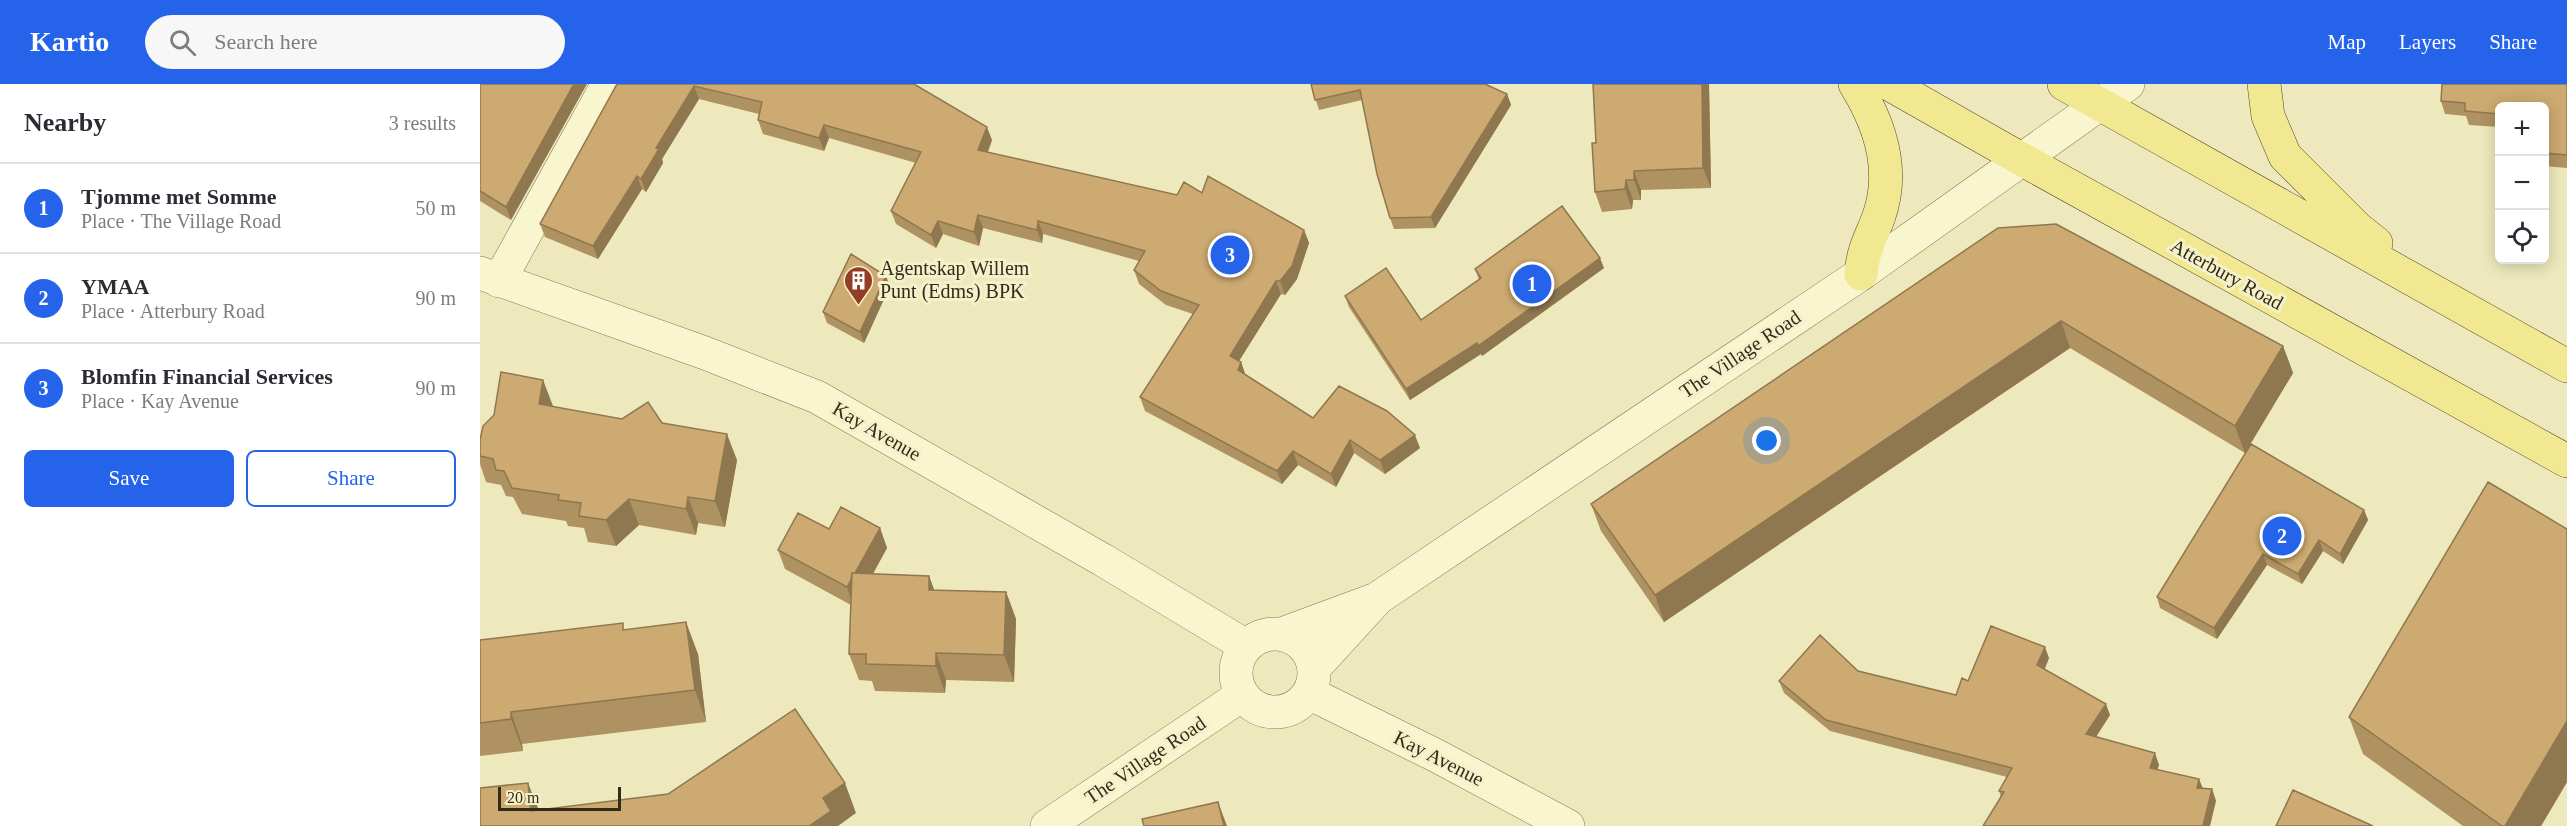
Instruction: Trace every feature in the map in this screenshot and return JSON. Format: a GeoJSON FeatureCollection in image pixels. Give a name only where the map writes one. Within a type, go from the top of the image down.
{"type":"FeatureCollection","features":[{"type":"Feature","properties":{"kind":"main road"},"geometry":{"type":"LineString","coordinates":[[1855,84],[1871,112],[1883,145],[1886,172],[1885,195],[1862,255],[1861,274]]}},
{"type":"Feature","properties":{"kind":"main road","name":"Atterbury Road"},"geometry":{"type":"LineString","coordinates":[[1889,84],[2567,461]]}},
{"type":"Feature","properties":{"kind":"main road"},"geometry":{"type":"LineString","coordinates":[[2064,84],[2567,366]]}},
{"type":"Feature","properties":{"kind":"main road"},"geometry":{"type":"LineString","coordinates":[[2264,84],[2268,116],[2285,156],[2357,228],[2452,302]]}},
{"type":"Feature","properties":{"kind":"street"},"geometry":{"type":"LineString","coordinates":[[490,277],[608,84]]}},
{"type":"Feature","properties":{"kind":"street","name":"The Village Road"},"geometry":{"type":"LineString","coordinates":[[1378,598],[1861,274],[2128,84]]}},
{"type":"Feature","properties":{"kind":"street","name":"Kay Avenue"},"geometry":{"type":"LineString","coordinates":[[490,277],[705,353],[817,397],[1103,560],[1246,646]]}},
{"type":"Feature","properties":{"kind":"street"},"geometry":{"type":"LineString","coordinates":[[1282,634],[1378,598]]}},
{"type":"Feature","properties":{"kind":"street"},"geometry":{"type":"LineString","coordinates":[[1311,681],[1311,656],[1294,638],[1282,634],[1268,634],[1246,646],[1236,670],[1237,682],[1242,695],[1251,704],[1263,710],[1276,712],[1289,709],[1300,703],[1311,681],[1378,598]]}},
{"type":"Feature","properties":{"kind":"street","name":"Kay Avenue"},"geometry":{"type":"LineString","coordinates":[[1311,681],[1435,755],[1569,826]]}},
{"type":"Feature","properties":{"kind":"street","name":"The Village Road"},"geometry":{"type":"LineString","coordinates":[[1047,826],[1242,695]]}},
{"type":"Feature","properties":{"kind":"building"},"geometry":{"type":"Polygon","coordinates":[[[480,84],[574,84],[506,207],[480,191],[480,84]]]}},
{"type":"Feature","properties":{"kind":"building"},"geometry":{"type":"Polygon","coordinates":[[[617,84],[914,84],[987,127],[978,150],[1177,195],[1184,182],[1202,193],[1208,176],[1304,230],[1292,266],[1280,281],[1276,281],[1230,356],[1241,362],[1238,370],[1313,418],[1339,386],[1387,411],[1415,435],[1380,460],[1350,440],[1331,474],[1293,451],[1277,471],[1140,397],[1199,305],[1161,291],[1134,270],[1145,251],[1038,221],[1037,230],[978,215],[974,232],[938,221],[931,235],[891,211],[921,152],[824,125],[819,138],[758,120],[762,102],[694,86],[656,148],[659,149],[641,179],[637,176],[593,246],[540,224],[617,84]]]}},
{"type":"Feature","properties":{"kind":"building"},"geometry":{"type":"Polygon","coordinates":[[[1311,84],[1485,84],[1507,94],[1431,217],[1390,218],[1377,174],[1360,90],[1315,100],[1311,84]]]}},
{"type":"Feature","properties":{"kind":"building"},"geometry":{"type":"Polygon","coordinates":[[[1593,84],[1702,84],[1703,168],[1634,171],[1634,180],[1626,180],[1625,189],[1595,192],[1592,143],[1596,143],[1593,84]]]}},
{"type":"Feature","properties":{"kind":"building"},"geometry":{"type":"Polygon","coordinates":[[[2442,84],[2567,84],[2567,155],[2549,153],[2549,102],[2495,102],[2495,114],[2465,111],[2465,103],[2441,101],[2442,84]]]}},
{"type":"Feature","properties":{"kind":"building"},"geometry":{"type":"Polygon","coordinates":[[[1562,206],[1600,258],[1478,346],[1477,343],[1406,389],[1345,296],[1386,268],[1421,320],[1481,278],[1475,269],[1562,206]]]}},
{"type":"Feature","properties":{"kind":"building"},"geometry":{"type":"Polygon","coordinates":[[[2056,224],[2283,346],[2235,426],[2061,321],[1655,595],[1591,504],[1998,228],[2056,224]]]}},
{"type":"Feature","properties":{"kind":"building","name":"Agentskap Willem Punt (Edms) BPK"},"geometry":{"type":"Polygon","coordinates":[[[851,254],[886,276],[860,332],[823,312],[851,254]]]}},
{"type":"Feature","properties":{"kind":"building"},"geometry":{"type":"Polygon","coordinates":[[[501,372],[543,380],[539,404],[622,419],[648,402],[662,423],[727,434],[715,501],[688,497],[686,509],[629,499],[606,520],[579,516],[581,503],[558,500],[559,495],[512,488],[504,471],[496,470],[493,459],[480,456],[483,426],[494,415],[501,372]]]}},
{"type":"Feature","properties":{"kind":"building"},"geometry":{"type":"Polygon","coordinates":[[[2251,444],[2364,510],[2340,554],[2319,540],[2298,574],[2263,554],[2214,628],[2157,597],[2251,444]]]}},
{"type":"Feature","properties":{"kind":"building"},"geometry":{"type":"Polygon","coordinates":[[[2488,482],[2567,529],[2567,721],[2505,826],[2349,717],[2488,482]]]}},
{"type":"Feature","properties":{"kind":"building"},"geometry":{"type":"Polygon","coordinates":[[[841,507],[880,528],[855,573],[852,573],[847,587],[778,550],[798,513],[829,529],[841,507]]]}},
{"type":"Feature","properties":{"kind":"building"},"geometry":{"type":"Polygon","coordinates":[[[852,573],[929,576],[929,590],[1006,592],[1004,655],[936,653],[936,666],[866,664],[866,654],[849,654],[852,573]]]}},
{"type":"Feature","properties":{"kind":"building"},"geometry":{"type":"Polygon","coordinates":[[[686,622],[695,690],[511,712],[511,719],[480,723],[480,640],[623,623],[623,630],[686,622]]]}},
{"type":"Feature","properties":{"kind":"building"},"geometry":{"type":"Polygon","coordinates":[[[1991,626],[2045,647],[2037,665],[2106,704],[2086,734],[2155,753],[2150,768],[2199,779],[2197,788],[2212,789],[2203,826],[1983,826],[2004,792],[1999,791],[2012,768],[1826,720],[1779,681],[1820,635],[1858,671],[1956,695],[1962,678],[1968,681],[1991,626]]]}},
{"type":"Feature","properties":{"kind":"building"},"geometry":{"type":"Polygon","coordinates":[[[795,709],[845,783],[823,798],[831,811],[809,826],[480,826],[480,788],[528,783],[531,811],[668,794],[795,709]]]}},
{"type":"Feature","properties":{"kind":"building"},"geometry":{"type":"Polygon","coordinates":[[[2293,790],[2373,826],[2276,826],[2293,790]]]}},
{"type":"Feature","properties":{"kind":"building"},"geometry":{"type":"Polygon","coordinates":[[[1218,802],[1224,826],[1144,826],[1142,819],[1218,802]]]}},
{"type":"Feature","properties":{"kind":"place","name":"Blomfin Financial Services"},"geometry":{"type":"Point","coordinates":[1230,255]}},
{"type":"Feature","properties":{"kind":"place","name":"Tjomme met Somme"},"geometry":{"type":"Point","coordinates":[1532,284]}},
{"type":"Feature","properties":{"kind":"place","name":"Agentskap Willem Punt (Edms) BPK"},"geometry":{"type":"Point","coordinates":[859,306]}},
{"type":"Feature","properties":{"kind":"place","name":"YMAA"},"geometry":{"type":"Point","coordinates":[2282,536]}}]}
